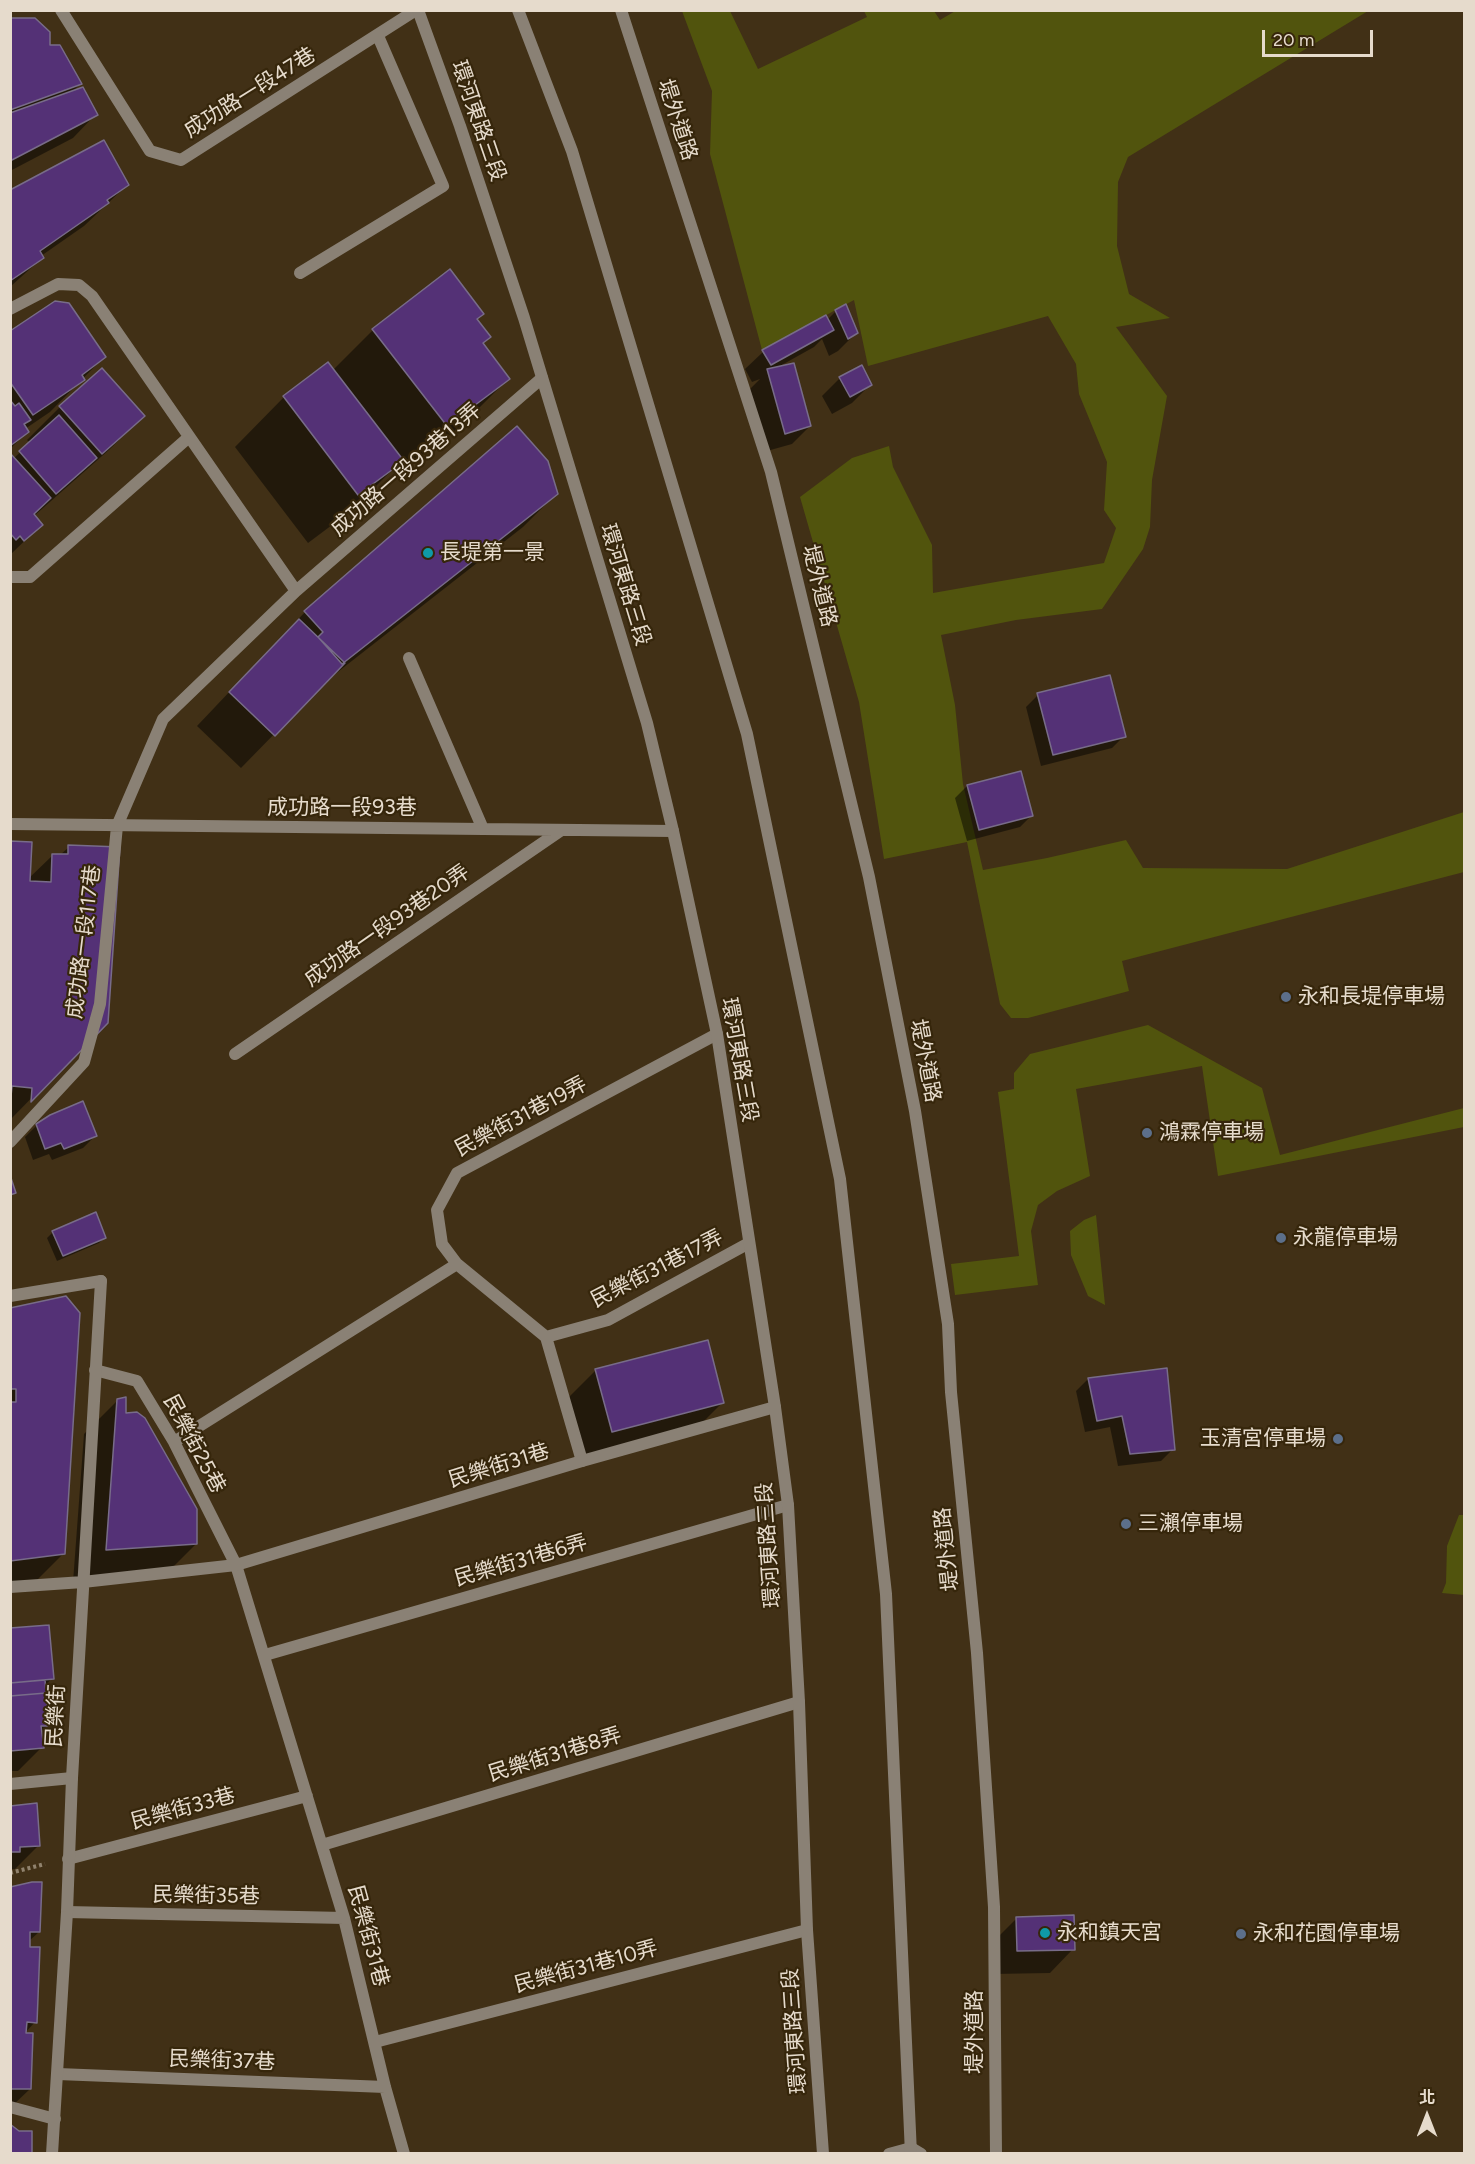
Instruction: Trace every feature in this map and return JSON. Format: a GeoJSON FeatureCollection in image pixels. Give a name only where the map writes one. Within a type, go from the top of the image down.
{"type":"FeatureCollection","features":[{"type":"Feature","properties":{"kind":"street","name":"成功路一段47巷"},"geometry":{"type":"LineString","coordinates":[[61,10],[150,151],[182,160],[417,10]]}},
{"type":"Feature","properties":{"kind":"street","name":"環河東路三段"},"geometry":{"type":"LineString","coordinates":[[417,10],[460,126],[542,378],[647,723],[717,1034],[788,1505],[799,1702],[807,1930],[823,2154]]}},
{"type":"Feature","properties":{"kind":"street"},"geometry":{"type":"LineString","coordinates":[[518,10],[572,151],[747,734],[840,1179],[886,1594],[914,2152],[890,2154]]}},
{"type":"Feature","properties":{"kind":"street","name":"堤外道路"},"geometry":{"type":"LineString","coordinates":[[621,10],[771,472],[869,877],[915,1111],[948,1324],[951,1392],[977,1653],[994,1907],[996,2154]]}},
{"type":"Feature","properties":{"kind":"street"},"geometry":{"type":"LineString","coordinates":[[300,273],[443,186],[378,36]]}},
{"type":"Feature","properties":{"kind":"street"},"geometry":{"type":"LineString","coordinates":[[10,309],[58,284],[79,285],[92,296],[296,591]]}},
{"type":"Feature","properties":{"kind":"street","name":"成功路一段93巷13弄"},"geometry":{"type":"LineString","coordinates":[[117,826],[163,719],[296,591],[542,378]]}},
{"type":"Feature","properties":{"kind":"street"},"geometry":{"type":"LineString","coordinates":[[10,577],[30,578],[189,437]]}},
{"type":"Feature","properties":{"kind":"street"},"geometry":{"type":"LineString","coordinates":[[409,658],[483,829]]}},
{"type":"Feature","properties":{"kind":"street","name":"成功路一段93巷"},"geometry":{"type":"LineString","coordinates":[[10,824],[673,831]]}},
{"type":"Feature","properties":{"kind":"street","name":"成功路一段117巷"},"geometry":{"type":"LineString","coordinates":[[10,1142],[84,1062],[100,1004],[117,826]]}},
{"type":"Feature","properties":{"kind":"street","name":"成功路一段93巷20弄"},"geometry":{"type":"LineString","coordinates":[[235,1054],[561,830]]}},
{"type":"Feature","properties":{"kind":"street","name":"民樂街31巷19弄"},"geometry":{"type":"LineString","coordinates":[[546,1337],[457,1264],[442,1244],[437,1210],[457,1173],[717,1034]]}},
{"type":"Feature","properties":{"kind":"street","name":"民樂街31巷17弄"},"geometry":{"type":"LineString","coordinates":[[546,1337],[608,1320],[749,1243]]}},
{"type":"Feature","properties":{"kind":"street"},"geometry":{"type":"LineString","coordinates":[[174,1442],[457,1264]]}},
{"type":"Feature","properties":{"kind":"street","name":"民樂街"},"geometry":{"type":"LineString","coordinates":[[10,1296],[100,1281],[52,2154]]}},
{"type":"Feature","properties":{"kind":"street"},"geometry":{"type":"LineString","coordinates":[[546,1337],[582,1461]]}},
{"type":"Feature","properties":{"kind":"street","name":"民樂街25巷"},"geometry":{"type":"LineString","coordinates":[[95,1370],[137,1381],[174,1442],[236,1565]]}},
{"type":"Feature","properties":{"kind":"street","name":"民樂街31巷"},"geometry":{"type":"LineString","coordinates":[[10,1587],[83,1582],[236,1565],[582,1461],[775,1407]]}},
{"type":"Feature","properties":{"kind":"street","name":"民樂街31巷6弄"},"geometry":{"type":"LineString","coordinates":[[265,1655],[788,1505]]}},
{"type":"Feature","properties":{"kind":"street","name":"民樂街31巷"},"geometry":{"type":"LineString","coordinates":[[236,1565],[344,1918],[385,2087],[404,2154]]}},
{"type":"Feature","properties":{"kind":"street","name":"民樂街31巷8弄"},"geometry":{"type":"LineString","coordinates":[[322,1845],[799,1702]]}},
{"type":"Feature","properties":{"kind":"street"},"geometry":{"type":"LineString","coordinates":[[10,1784],[72,1778]]}},
{"type":"Feature","properties":{"kind":"street","name":"民樂街33巷"},"geometry":{"type":"LineString","coordinates":[[68,1859],[307,1796]]}},
{"type":"Feature","properties":{"kind":"street","name":"民樂街35巷"},"geometry":{"type":"LineString","coordinates":[[66,1912],[344,1918]]}},
{"type":"Feature","properties":{"kind":"street","name":"民樂街31巷10弄"},"geometry":{"type":"LineString","coordinates":[[375,2042],[807,1930]]}},
{"type":"Feature","properties":{"kind":"street","name":"民樂街37巷"},"geometry":{"type":"LineString","coordinates":[[58,2074],[385,2087]]}},
{"type":"Feature","properties":{"kind":"street"},"geometry":{"type":"LineString","coordinates":[[10,2107],[55,2119]]}},
{"type":"Feature","properties":{"kind":"path"},"geometry":{"type":"LineString","coordinates":[[10,1873],[68,1859]]}},
{"type":"Feature","properties":{"kind":"shaded area"},"geometry":{"type":"Polygon","coordinates":[[[957,10],[1368,11],[1128,157],[1118,182],[1117,246],[1129,294],[1170,318],[1116,327],[1167,396],[1152,480],[1150,527],[1143,549],[1102,609],[1016,620],[941,635],[955,705],[963,784],[983,870],[1126,840],[1143,868],[1287,869],[1464,812],[1464,872],[1122,961],[1129,991],[1028,1018],[1011,1018],[1000,1004],[967,842],[884,859],[859,702],[800,497],[852,458],[889,446],[893,467],[932,545],[933,593],[1104,563],[1116,528],[1104,510],[1107,462],[1079,394],[1076,364],[1048,316],[868,366],[854,300],[762,350],[710,154],[712,91],[682,11],[730,11],[758,69],[867,17],[864,11],[934,11],[940,20],[957,10]]]}},
{"type":"Feature","properties":{"kind":"shaded area"},"geometry":{"type":"Polygon","coordinates":[[[1148,1025],[1262,1088],[1280,1155],[1464,1108],[1464,1127],[1218,1176],[1202,1066],[1076,1089],[1090,1176],[1057,1191],[1038,1205],[1031,1231],[1038,1285],[955,1295],[951,1264],[1019,1256],[998,1092],[1014,1089],[1014,1073],[1030,1054],[1148,1025]]]}},
{"type":"Feature","properties":{"kind":"shaded area"},"geometry":{"type":"Polygon","coordinates":[[[1096,1215],[1105,1305],[1088,1296],[1071,1255],[1070,1231],[1084,1220],[1096,1215]]]}},
{"type":"Feature","properties":{"kind":"shaded area"},"geometry":{"type":"Polygon","coordinates":[[[1459,1515],[1464,1515],[1464,1595],[1442,1593],[1446,1583],[1447,1546],[1459,1515]]]}},
{"type":"Feature","properties":{"kind":"building"},"geometry":{"type":"Polygon","coordinates":[[[10,18],[35,18],[50,32],[50,45],[60,45],[82,84],[10,110],[10,18]]]}},
{"type":"Feature","properties":{"kind":"building"},"geometry":{"type":"Polygon","coordinates":[[[83,87],[98,115],[10,161],[10,113],[83,87]]]}},
{"type":"Feature","properties":{"kind":"building"},"geometry":{"type":"Polygon","coordinates":[[[104,140],[129,185],[107,200],[109,203],[40,251],[44,258],[10,281],[10,190],[104,140]]]}},
{"type":"Feature","properties":{"kind":"building"},"geometry":{"type":"Polygon","coordinates":[[[450,269],[484,314],[477,319],[491,337],[483,343],[510,379],[447,426],[372,329],[450,269]]]}},
{"type":"Feature","properties":{"kind":"building"},"geometry":{"type":"Polygon","coordinates":[[[55,301],[69,303],[106,357],[82,375],[85,380],[33,415],[10,382],[10,331],[55,301]]]}},
{"type":"Feature","properties":{"kind":"building"},"geometry":{"type":"Polygon","coordinates":[[[846,304],[858,333],[848,339],[835,310],[846,304]]]}},
{"type":"Feature","properties":{"kind":"building"},"geometry":{"type":"Polygon","coordinates":[[[826,315],[834,330],[771,365],[762,350],[826,315]]]}},
{"type":"Feature","properties":{"kind":"building"},"geometry":{"type":"Polygon","coordinates":[[[328,362],[404,461],[358,495],[283,396],[328,362]]]}},
{"type":"Feature","properties":{"kind":"building"},"geometry":{"type":"Polygon","coordinates":[[[794,363],[811,426],[785,434],[767,369],[794,363]]]}},
{"type":"Feature","properties":{"kind":"building"},"geometry":{"type":"Polygon","coordinates":[[[862,365],[872,385],[850,397],[839,377],[862,365]]]}},
{"type":"Feature","properties":{"kind":"building"},"geometry":{"type":"Polygon","coordinates":[[[102,368],[145,416],[102,454],[59,406],[102,368]]]}},
{"type":"Feature","properties":{"kind":"building"},"geometry":{"type":"Polygon","coordinates":[[[10,400],[15,406],[19,403],[31,420],[24,424],[29,432],[10,446],[10,400]]]}},
{"type":"Feature","properties":{"kind":"building"},"geometry":{"type":"Polygon","coordinates":[[[59,415],[97,458],[56,494],[19,451],[59,415]]]}},
{"type":"Feature","properties":{"kind":"building","name":"長堤第一景"},"geometry":{"type":"Polygon","coordinates":[[[517,426],[548,461],[558,494],[342,664],[318,637],[323,632],[304,611],[517,426]]]}},
{"type":"Feature","properties":{"kind":"building"},"geometry":{"type":"Polygon","coordinates":[[[10,453],[51,498],[34,514],[43,525],[24,541],[20,536],[16,540],[10,533],[10,453]]]}},
{"type":"Feature","properties":{"kind":"building"},"geometry":{"type":"Polygon","coordinates":[[[299,619],[345,663],[275,736],[229,692],[299,619]]]}},
{"type":"Feature","properties":{"kind":"building"},"geometry":{"type":"Polygon","coordinates":[[[1110,675],[1126,737],[1053,755],[1037,693],[1110,675]]]}},
{"type":"Feature","properties":{"kind":"building"},"geometry":{"type":"Polygon","coordinates":[[[1021,771],[1033,816],[979,830],[967,785],[1021,771]]]}},
{"type":"Feature","properties":{"kind":"building"},"geometry":{"type":"Polygon","coordinates":[[[10,841],[32,842],[30,881],[51,882],[52,854],[68,854],[68,845],[120,847],[108,1023],[31,1102],[32,1088],[12,1086],[10,1107],[10,841]]]}},
{"type":"Feature","properties":{"kind":"building"},"geometry":{"type":"Polygon","coordinates":[[[83,1101],[97,1136],[64,1149],[61,1143],[45,1149],[36,1124],[50,1115],[83,1101]]]}},
{"type":"Feature","properties":{"kind":"building"},"geometry":{"type":"Polygon","coordinates":[[[10,1175],[16,1193],[10,1195],[10,1175]]]}},
{"type":"Feature","properties":{"kind":"building"},"geometry":{"type":"Polygon","coordinates":[[[96,1212],[106,1238],[63,1256],[52,1231],[96,1212]]]}},
{"type":"Feature","properties":{"kind":"building"},"geometry":{"type":"Polygon","coordinates":[[[66,1296],[80,1313],[65,1554],[10,1561],[10,1402],[16,1402],[16,1389],[11,1389],[10,1308],[66,1296]]]}},
{"type":"Feature","properties":{"kind":"building"},"geometry":{"type":"Polygon","coordinates":[[[708,1340],[724,1403],[612,1432],[595,1369],[708,1340]]]}},
{"type":"Feature","properties":{"kind":"building"},"geometry":{"type":"Polygon","coordinates":[[[1167,1368],[1175,1450],[1130,1454],[1122,1416],[1097,1421],[1088,1378],[1167,1368]]]}},
{"type":"Feature","properties":{"kind":"building"},"geometry":{"type":"Polygon","coordinates":[[[126,1397],[126,1413],[137,1412],[145,1418],[197,1509],[197,1544],[106,1550],[117,1399],[126,1397]]]}},
{"type":"Feature","properties":{"kind":"building"},"geometry":{"type":"Polygon","coordinates":[[[49,1625],[54,1679],[10,1683],[10,1628],[49,1625]]]}},
{"type":"Feature","properties":{"kind":"building"},"geometry":{"type":"Polygon","coordinates":[[[45,1680],[46,1693],[10,1696],[10,1683],[45,1680]]]}},
{"type":"Feature","properties":{"kind":"building"},"geometry":{"type":"Polygon","coordinates":[[[46,1693],[49,1726],[41,1726],[44,1748],[10,1751],[10,1696],[46,1693]]]}},
{"type":"Feature","properties":{"kind":"building"},"geometry":{"type":"Polygon","coordinates":[[[37,1803],[40,1846],[20,1847],[20,1852],[10,1852],[10,1806],[37,1803]]]}},
{"type":"Feature","properties":{"kind":"building"},"geometry":{"type":"Polygon","coordinates":[[[42,1882],[40,1932],[30,1932],[30,1947],[40,1947],[37,2023],[27,2022],[26,2033],[33,2033],[31,2089],[10,2089],[10,1887],[42,1882]]]}},
{"type":"Feature","properties":{"kind":"building","name":"永和鎮天宮"},"geometry":{"type":"Polygon","coordinates":[[[1074,1915],[1075,1950],[1017,1951],[1016,1917],[1074,1915]]]}},
{"type":"Feature","properties":{"kind":"building"},"geometry":{"type":"Polygon","coordinates":[[[10,2124],[19,2131],[32,2131],[32,2154],[10,2154],[10,2124]]]}},
{"type":"Feature","properties":{"kind":"place","name":"長堤第一景"},"geometry":{"type":"Point","coordinates":[428,553]}},
{"type":"Feature","properties":{"kind":"place","name":"永和長堤停車場"},"geometry":{"type":"Point","coordinates":[1286,997]}},
{"type":"Feature","properties":{"kind":"place","name":"鴻霖停車場"},"geometry":{"type":"Point","coordinates":[1147,1133]}},
{"type":"Feature","properties":{"kind":"place","name":"永龍停車場"},"geometry":{"type":"Point","coordinates":[1281,1238]}},
{"type":"Feature","properties":{"kind":"place","name":"玉清宮停車場"},"geometry":{"type":"Point","coordinates":[1338,1439]}},
{"type":"Feature","properties":{"kind":"place","name":"三瀨停車場"},"geometry":{"type":"Point","coordinates":[1126,1524]}},
{"type":"Feature","properties":{"kind":"place","name":"永和鎮天宮"},"geometry":{"type":"Point","coordinates":[1045,1933]}},
{"type":"Feature","properties":{"kind":"place","name":"永和花園停車場"},"geometry":{"type":"Point","coordinates":[1241,1934]}}]}
